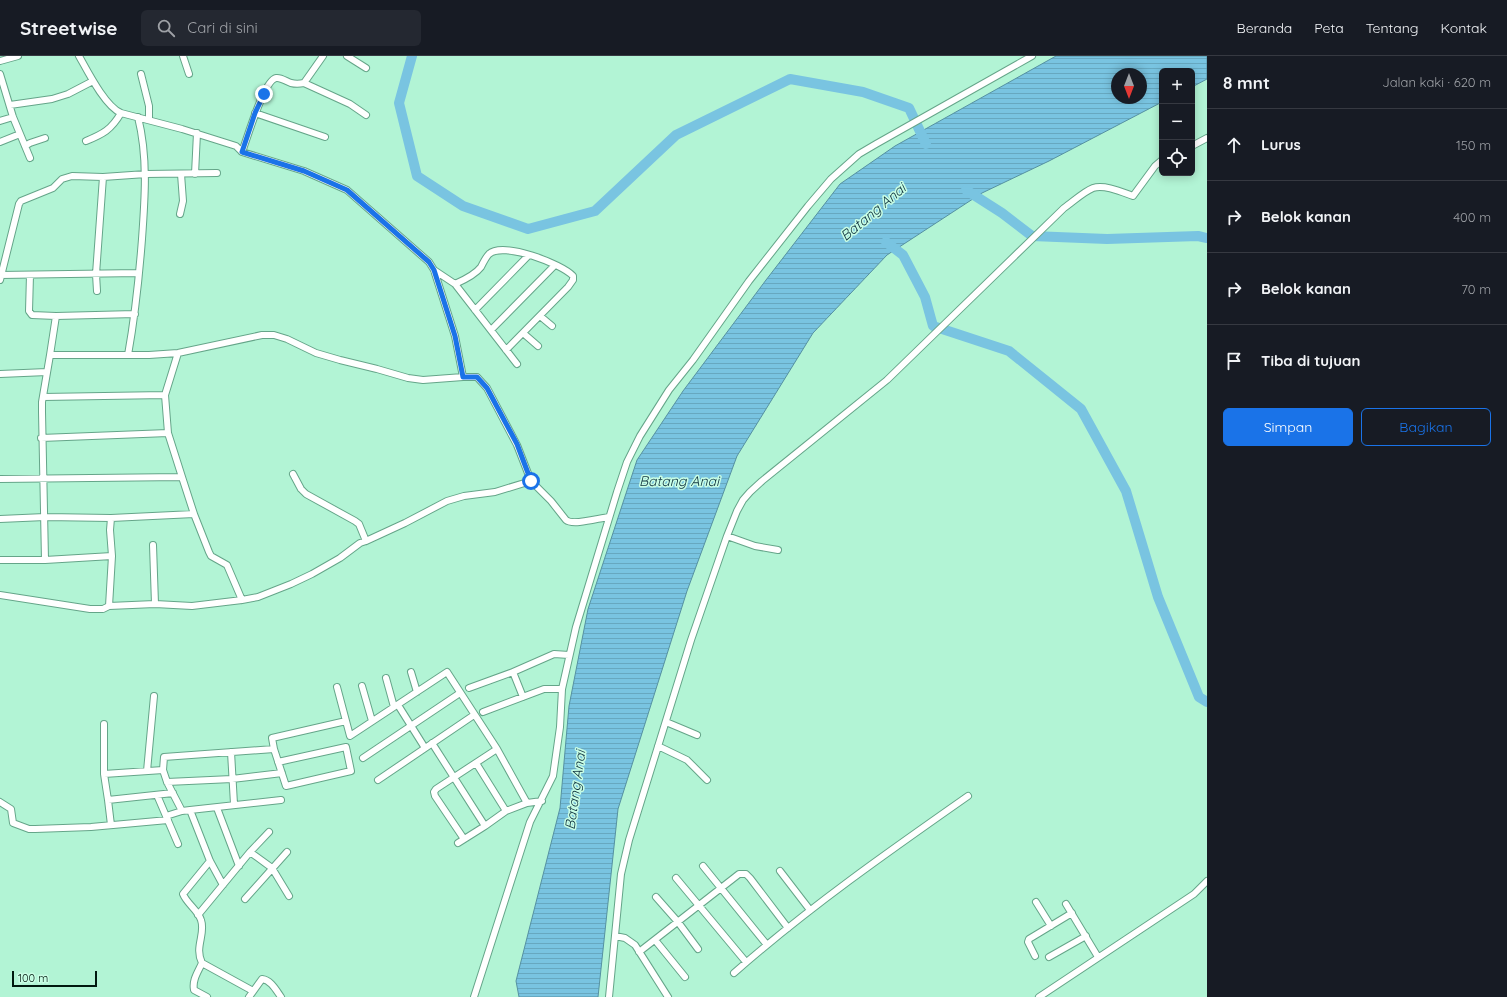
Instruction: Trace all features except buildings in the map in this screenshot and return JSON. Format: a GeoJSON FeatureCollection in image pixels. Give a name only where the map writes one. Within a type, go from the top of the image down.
{"type":"FeatureCollection","features":[{"type":"Feature","properties":{"kind":"street"},"geometry":{"type":"LineString","coordinates":[[0,61],[18,56]]}},
{"type":"Feature","properties":{"kind":"street"},"geometry":{"type":"LineString","coordinates":[[79,56],[93,80],[114,110],[197,133],[236,146],[242,152],[304,171],[347,190],[429,262],[434,270],[455,336],[463,377]]}},
{"type":"Feature","properties":{"kind":"street"},"geometry":{"type":"LineString","coordinates":[[183,56],[189,74]]}},
{"type":"Feature","properties":{"kind":"street"},"geometry":{"type":"LineString","coordinates":[[347,56],[366,68]]}},
{"type":"Feature","properties":{"kind":"street"},"geometry":{"type":"LineString","coordinates":[[474,997],[525,836],[535,810],[542,801],[553,776],[560,727],[562,689],[576,627],[627,462],[640,436],[669,390],[749,281],[808,206],[840,170],[858,154],[1032,56]]}},
{"type":"Feature","properties":{"kind":"street"},"geometry":{"type":"LineString","coordinates":[[304,83],[319,58]]}},
{"type":"Feature","properties":{"kind":"street"},"geometry":{"type":"LineString","coordinates":[[0,74],[13,117],[30,158]]}},
{"type":"Feature","properties":{"kind":"street"},"geometry":{"type":"LineString","coordinates":[[141,74],[149,106],[149,120]]}},
{"type":"Feature","properties":{"kind":"street"},"geometry":{"type":"LineString","coordinates":[[242,152],[255,113],[274,79],[278,78],[292,83],[304,83],[350,104],[366,115]]}},
{"type":"Feature","properties":{"kind":"street"},"geometry":{"type":"LineString","coordinates":[[10,104],[52,99],[68,94],[93,80]]}},
{"type":"Feature","properties":{"kind":"street"},"geometry":{"type":"LineString","coordinates":[[86,141],[108,131],[121,113]]}},
{"type":"Feature","properties":{"kind":"street"},"geometry":{"type":"LineString","coordinates":[[255,113],[326,137]]}},
{"type":"Feature","properties":{"kind":"street"},"geometry":{"type":"LineString","coordinates":[[0,120],[13,117]]}},
{"type":"Feature","properties":{"kind":"street"},"geometry":{"type":"LineString","coordinates":[[128,355],[135,314],[146,174],[142,131],[138,117]]}},
{"type":"Feature","properties":{"kind":"street"},"geometry":{"type":"LineString","coordinates":[[195,174],[197,133]]}},
{"type":"Feature","properties":{"kind":"street"},"geometry":{"type":"LineString","coordinates":[[0,142],[20,134]]}},
{"type":"Feature","properties":{"kind":"street"},"geometry":{"type":"LineString","coordinates":[[26,146],[34,141],[45,138]]}},
{"type":"Feature","properties":{"kind":"street"},"geometry":{"type":"LineString","coordinates":[[1195,144],[1207,138]]}},
{"type":"Feature","properties":{"kind":"street"},"geometry":{"type":"LineString","coordinates":[[609,997],[623,865],[690,640],[737,511],[750,492],[887,380],[1064,208],[1092,188],[1106,188],[1133,196],[1154,166],[1159,162]]}},
{"type":"Feature","properties":{"kind":"street"},"geometry":{"type":"LineString","coordinates":[[139,272],[0,277],[17,209],[21,201],[53,188],[66,177],[217,173]]}},
{"type":"Feature","properties":{"kind":"street"},"geometry":{"type":"LineString","coordinates":[[180,214],[183,201],[181,174]]}},
{"type":"Feature","properties":{"kind":"street"},"geometry":{"type":"LineString","coordinates":[[97,291],[96,274],[103,177]]}},
{"type":"Feature","properties":{"kind":"street"},"geometry":{"type":"LineString","coordinates":[[455,284],[471,276],[480,269],[489,254],[496,250],[506,250],[529,255],[554,265],[573,276],[573,280],[568,288],[506,350]]}},
{"type":"Feature","properties":{"kind":"street"},"geometry":{"type":"LineString","coordinates":[[475,310],[529,255]]}},
{"type":"Feature","properties":{"kind":"street"},"geometry":{"type":"LineString","coordinates":[[491,330],[554,265]]}},
{"type":"Feature","properties":{"kind":"street"},"geometry":{"type":"LineString","coordinates":[[434,270],[455,284],[517,364]]}},
{"type":"Feature","properties":{"kind":"street"},"geometry":{"type":"LineString","coordinates":[[30,275],[30,314],[56,316],[135,314]]}},
{"type":"Feature","properties":{"kind":"street"},"geometry":{"type":"LineString","coordinates":[[45,560],[44,478],[41,438],[43,397],[56,316]]}},
{"type":"Feature","properties":{"kind":"street"},"geometry":{"type":"LineString","coordinates":[[540,316],[552,326]]}},
{"type":"Feature","properties":{"kind":"street"},"geometry":{"type":"LineString","coordinates":[[524,333],[538,346]]}},
{"type":"Feature","properties":{"kind":"street"},"geometry":{"type":"LineString","coordinates":[[50,355],[149,355],[178,353],[247,338],[274,335],[287,339],[316,353],[378,368],[408,378],[423,380],[477,377],[487,388],[517,444],[531,481],[551,501],[568,522],[574,523],[609,517]]}},
{"type":"Feature","properties":{"kind":"street"},"geometry":{"type":"LineString","coordinates":[[178,353],[165,395],[168,433],[194,514],[209,552],[211,556],[227,565],[242,600]]}},
{"type":"Feature","properties":{"kind":"street"},"geometry":{"type":"LineString","coordinates":[[0,374],[47,372]]}},
{"type":"Feature","properties":{"kind":"street"},"geometry":{"type":"LineString","coordinates":[[43,397],[165,395]]}},
{"type":"Feature","properties":{"kind":"street"},"geometry":{"type":"LineString","coordinates":[[41,438],[168,433]]}},
{"type":"Feature","properties":{"kind":"street"},"geometry":{"type":"LineString","coordinates":[[293,474],[301,489],[306,494],[359,524],[366,541]]}},
{"type":"Feature","properties":{"kind":"street"},"geometry":{"type":"LineString","coordinates":[[0,478],[182,477]]}},
{"type":"Feature","properties":{"kind":"street"},"geometry":{"type":"LineString","coordinates":[[0,595],[97,610],[109,606],[155,604],[192,606],[258,597],[292,584],[340,558],[360,543],[405,523],[447,501],[464,496],[495,492],[531,481]]}},
{"type":"Feature","properties":{"kind":"street"},"geometry":{"type":"LineString","coordinates":[[0,518],[111,518],[194,514]]}},
{"type":"Feature","properties":{"kind":"street"},"geometry":{"type":"LineString","coordinates":[[109,606],[112,556],[110,530],[111,518]]}},
{"type":"Feature","properties":{"kind":"street"},"geometry":{"type":"LineString","coordinates":[[727,536],[755,546],[778,550]]}},
{"type":"Feature","properties":{"kind":"street"},"geometry":{"type":"LineString","coordinates":[[153,545],[155,604]]}},
{"type":"Feature","properties":{"kind":"street"},"geometry":{"type":"LineString","coordinates":[[0,560],[45,560],[112,556]]}},
{"type":"Feature","properties":{"kind":"street"},"geometry":{"type":"LineString","coordinates":[[469,688],[513,672],[554,654],[569,655]]}},
{"type":"Feature","properties":{"kind":"street"},"geometry":{"type":"LineString","coordinates":[[411,672],[417,692]]}},
{"type":"Feature","properties":{"kind":"street"},"geometry":{"type":"LineString","coordinates":[[337,686],[350,736],[447,672],[497,749],[527,803]]}},
{"type":"Feature","properties":{"kind":"street"},"geometry":{"type":"LineString","coordinates":[[513,672],[523,697]]}},
{"type":"Feature","properties":{"kind":"street"},"geometry":{"type":"LineString","coordinates":[[386,678],[396,706],[425,748]]}},
{"type":"Feature","properties":{"kind":"street"},"geometry":{"type":"LineString","coordinates":[[362,686],[372,721]]}},
{"type":"Feature","properties":{"kind":"street"},"geometry":{"type":"LineString","coordinates":[[483,712],[549,688],[562,689]]}},
{"type":"Feature","properties":{"kind":"street"},"geometry":{"type":"LineString","coordinates":[[363,758],[460,693]]}},
{"type":"Feature","properties":{"kind":"street"},"geometry":{"type":"LineString","coordinates":[[147,771],[154,696]]}},
{"type":"Feature","properties":{"kind":"street"},"geometry":{"type":"LineString","coordinates":[[378,780],[474,715]]}},
{"type":"Feature","properties":{"kind":"street"},"geometry":{"type":"LineString","coordinates":[[278,762],[346,747],[351,771],[286,786],[278,762],[274,749],[272,738],[346,721]]}},
{"type":"Feature","properties":{"kind":"street"},"geometry":{"type":"LineString","coordinates":[[666,722],[697,735]]}},
{"type":"Feature","properties":{"kind":"street"},"geometry":{"type":"LineString","coordinates":[[104,724],[104,774],[111,825]]}},
{"type":"Feature","properties":{"kind":"street"},"geometry":{"type":"LineString","coordinates":[[432,743],[485,826]]}},
{"type":"Feature","properties":{"kind":"street"},"geometry":{"type":"LineString","coordinates":[[658,746],[687,760],[707,780]]}},
{"type":"Feature","properties":{"kind":"street"},"geometry":{"type":"LineString","coordinates":[[182,811],[172,793],[163,770],[164,757],[274,749]]}},
{"type":"Feature","properties":{"kind":"street"},"geometry":{"type":"LineString","coordinates":[[464,839],[434,794],[436,789],[497,749]]}},
{"type":"Feature","properties":{"kind":"street"},"geometry":{"type":"LineString","coordinates":[[231,752],[234,804]]}},
{"type":"Feature","properties":{"kind":"street"},"geometry":{"type":"LineString","coordinates":[[476,763],[506,811]]}},
{"type":"Feature","properties":{"kind":"street"},"geometry":{"type":"LineString","coordinates":[[104,774],[163,770]]}},
{"type":"Feature","properties":{"kind":"street"},"geometry":{"type":"LineString","coordinates":[[167,782],[232,779],[282,773]]}},
{"type":"Feature","properties":{"kind":"street"},"geometry":{"type":"LineString","coordinates":[[108,800],[172,793]]}},
{"type":"Feature","properties":{"kind":"street"},"geometry":{"type":"LineString","coordinates":[[157,795],[178,844]]}},
{"type":"Feature","properties":{"kind":"street"},"geometry":{"type":"LineString","coordinates":[[734,973],[810,910],[856,875],[968,796]]}},
{"type":"Feature","properties":{"kind":"street"},"geometry":{"type":"LineString","coordinates":[[0,802],[11,809],[13,823],[29,829],[111,825],[167,818],[182,811],[217,808],[234,804],[281,800]]}},
{"type":"Feature","properties":{"kind":"street"},"geometry":{"type":"LineString","coordinates":[[458,844],[506,811],[527,803],[542,801]]}},
{"type":"Feature","properties":{"kind":"street"},"geometry":{"type":"LineString","coordinates":[[217,808],[238,866]]}},
{"type":"Feature","properties":{"kind":"street"},"geometry":{"type":"LineString","coordinates":[[190,810],[210,861],[222,885]]}},
{"type":"Feature","properties":{"kind":"street"},"geometry":{"type":"LineString","coordinates":[[198,915],[238,866],[269,832]]}},
{"type":"Feature","properties":{"kind":"street"},"geometry":{"type":"LineString","coordinates":[[250,852],[272,868],[289,896]]}},
{"type":"Feature","properties":{"kind":"street"},"geometry":{"type":"LineString","coordinates":[[245,899],[287,852]]}},
{"type":"Feature","properties":{"kind":"street"},"geometry":{"type":"LineString","coordinates":[[210,861],[183,894],[198,915],[202,924],[198,952],[202,963],[253,991]]}},
{"type":"Feature","properties":{"kind":"street"},"geometry":{"type":"LineString","coordinates":[[703,866],[767,945]]}},
{"type":"Feature","properties":{"kind":"street"},"geometry":{"type":"LineString","coordinates":[[780,871],[810,910]]}},
{"type":"Feature","properties":{"kind":"street"},"geometry":{"type":"LineString","coordinates":[[639,952],[739,874],[746,874],[788,928]]}},
{"type":"Feature","properties":{"kind":"street"},"geometry":{"type":"LineString","coordinates":[[676,878],[746,962]]}},
{"type":"Feature","properties":{"kind":"street"},"geometry":{"type":"LineString","coordinates":[[1039,997],[1194,894],[1207,881]]}},
{"type":"Feature","properties":{"kind":"street"},"geometry":{"type":"LineString","coordinates":[[656,897],[678,922],[698,949]]}},
{"type":"Feature","properties":{"kind":"street"},"geometry":{"type":"LineString","coordinates":[[1036,902],[1051,926]]}},
{"type":"Feature","properties":{"kind":"street"},"geometry":{"type":"LineString","coordinates":[[1066,904],[1098,957]]}},
{"type":"Feature","properties":{"kind":"street"},"geometry":{"type":"LineString","coordinates":[[1035,956],[1028,942],[1029,939],[1072,913]]}},
{"type":"Feature","properties":{"kind":"street"},"geometry":{"type":"LineString","coordinates":[[615,936],[626,938],[631,941],[668,997]]}},
{"type":"Feature","properties":{"kind":"street"},"geometry":{"type":"LineString","coordinates":[[1049,957],[1086,936]]}},
{"type":"Feature","properties":{"kind":"street"},"geometry":{"type":"LineString","coordinates":[[655,940],[684,978]]}},
{"type":"Feature","properties":{"kind":"street"},"geometry":{"type":"LineString","coordinates":[[202,963],[194,980],[194,990],[207,997]]}},
{"type":"Feature","properties":{"kind":"street"},"geometry":{"type":"LineString","coordinates":[[249,997],[262,979],[265,979],[272,985],[281,997]]}},
{"type":"Feature","properties":{"kind":"water","name":"Batang Anai"},"geometry":{"type":"Polygon","coordinates":[[[1056,56],[1207,56],[1207,79],[1195,85],[1195,68],[1159,68],[1159,104],[1049,161],[982,193],[887,255],[813,333],[737,456],[687,591],[618,809],[598,997],[519,997],[516,981],[560,808],[569,706],[588,609],[637,460],[683,391],[840,184],[895,146],[1056,56]]]}},
{"type":"Feature","properties":{"kind":"waterway"},"geometry":{"type":"LineString","coordinates":[[412,56],[399,103],[417,176],[463,206],[528,229],[595,211],[676,135],[790,79],[863,92],[909,108],[926,144]]}},
{"type":"Feature","properties":{"kind":"waterway"},"geometry":{"type":"LineString","coordinates":[[966,190],[1002,213],[1032,236],[1107,239],[1198,236],[1207,238]]}},
{"type":"Feature","properties":{"kind":"waterway"},"geometry":{"type":"LineString","coordinates":[[886,242],[903,255],[925,297],[933,326],[1009,351],[1081,409],[1126,491],[1158,597],[1199,697],[1207,702]]}},
{"type":"Feature","properties":{"kind":"route"},"geometry":{"type":"LineString","coordinates":[[264,94],[255,113],[242,152],[304,171],[347,190],[429,262],[434,270],[455,336],[463,377],[477,377],[487,388],[517,444],[531,481]]}}]}
